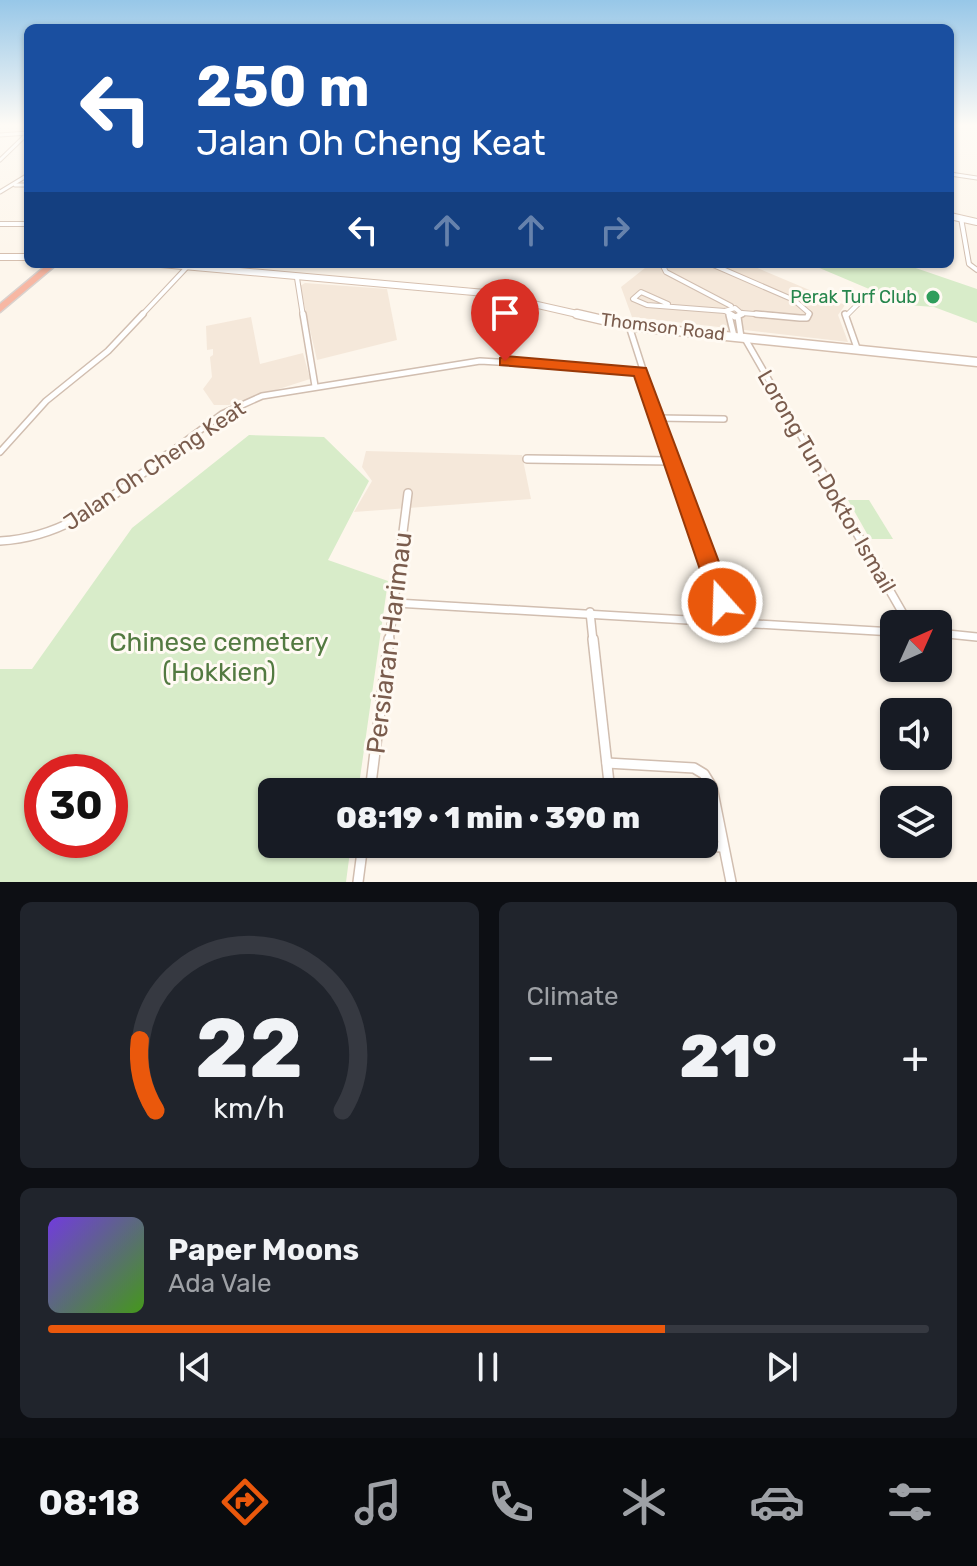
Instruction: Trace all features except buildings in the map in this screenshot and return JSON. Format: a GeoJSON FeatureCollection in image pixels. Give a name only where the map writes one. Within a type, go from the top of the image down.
{"type":"FeatureCollection","features":[{"type":"Feature","properties":{"kind":"highway"},"geometry":{"type":"LineString","coordinates":[[0,298],[36,268]]}},
{"type":"Feature","properties":{"kind":"highway"},"geometry":{"type":"LineString","coordinates":[[0,309],[48,268]]}},
{"type":"Feature","properties":{"kind":"street"},"geometry":{"type":"LineString","coordinates":[[954,175],[977,178]]}},
{"type":"Feature","properties":{"kind":"street"},"geometry":{"type":"LineString","coordinates":[[0,192],[24,178]]}},
{"type":"Feature","properties":{"kind":"street"},"geometry":{"type":"LineString","coordinates":[[11,186],[24,185]]}},
{"type":"Feature","properties":{"kind":"street"},"geometry":{"type":"LineString","coordinates":[[954,217],[977,222]]}},
{"type":"Feature","properties":{"kind":"street"},"geometry":{"type":"LineString","coordinates":[[961,218],[969,264],[977,270]]}},
{"type":"Feature","properties":{"kind":"street"},"geometry":{"type":"LineString","coordinates":[[0,224],[24,224]]}},
{"type":"Feature","properties":{"kind":"street"},"geometry":{"type":"LineString","coordinates":[[0,257],[24,257]]}},
{"type":"Feature","properties":{"kind":"street"},"geometry":{"type":"LineString","coordinates":[[0,452],[46,401],[108,351],[186,268]]}},
{"type":"Feature","properties":{"kind":"street","name":"Thomson Road"},"geometry":{"type":"LineString","coordinates":[[206,268],[485,293],[629,326],[977,362]]}},
{"type":"Feature","properties":{"kind":"street"},"geometry":{"type":"LineString","coordinates":[[664,268],[666,272],[732,307],[740,315],[740,337]]}},
{"type":"Feature","properties":{"kind":"street"},"geometry":{"type":"LineString","coordinates":[[668,304],[641,292],[633,299],[647,305],[668,304],[740,315],[807,318],[809,313],[803,304],[720,268]]}},
{"type":"Feature","properties":{"kind":"street"},"geometry":{"type":"LineString","coordinates":[[297,278],[315,386]]}},
{"type":"Feature","properties":{"kind":"street"},"geometry":{"type":"LineString","coordinates":[[857,348],[845,314],[868,294]]}},
{"type":"Feature","properties":{"kind":"street"},"geometry":{"type":"LineString","coordinates":[[727,313],[732,307]]}},
{"type":"Feature","properties":{"kind":"street"},"geometry":{"type":"LineString","coordinates":[[727,313],[740,337]]}},
{"type":"Feature","properties":{"kind":"street"},"geometry":{"type":"LineString","coordinates":[[629,326],[671,461],[730,625]]}},
{"type":"Feature","properties":{"kind":"street","name":"Lorong Tun Doktor Ismail"},"geometry":{"type":"LineString","coordinates":[[740,337],[901,610]]}},
{"type":"Feature","properties":{"kind":"street","name":"Jalan Oh Cheng Keat"},"geometry":{"type":"LineString","coordinates":[[0,541],[33,539],[78,520],[235,406],[315,386],[480,361],[641,371]]}},
{"type":"Feature","properties":{"kind":"street"},"geometry":{"type":"LineString","coordinates":[[657,418],[724,419]]}},
{"type":"Feature","properties":{"kind":"street"},"geometry":{"type":"LineString","coordinates":[[527,459],[671,461]]}},
{"type":"Feature","properties":{"kind":"street","name":"Persiaran Harimau"},"geometry":{"type":"LineString","coordinates":[[372,778],[408,493]]}},
{"type":"Feature","properties":{"kind":"street"},"geometry":{"type":"LineString","coordinates":[[396,603],[880,631]]}},
{"type":"Feature","properties":{"kind":"street"},"geometry":{"type":"LineString","coordinates":[[590,612],[609,778]]}},
{"type":"Feature","properties":{"kind":"street"},"geometry":{"type":"LineString","coordinates":[[952,634],[977,637]]}},
{"type":"Feature","properties":{"kind":"street"},"geometry":{"type":"LineString","coordinates":[[607,763],[694,768],[704,774],[712,787],[731,882]]}},
{"type":"Feature","properties":{"kind":"street"},"geometry":{"type":"LineString","coordinates":[[718,847],[723,847]]}},
{"type":"Feature","properties":{"kind":"street"},"geometry":{"type":"LineString","coordinates":[[358,882],[361,858]]}},
{"type":"Feature","properties":{"kind":"shaded area"},"geometry":{"type":"Polygon","coordinates":[[[645,268],[757,268],[845,305],[838,315],[848,342],[632,317],[621,287],[645,268]]]}},
{"type":"Feature","properties":{"kind":"shaded area"},"geometry":{"type":"Polygon","coordinates":[[[305,283],[387,289],[397,340],[317,360],[300,286],[305,283]]]}},
{"type":"Feature","properties":{"kind":"shaded area"},"geometry":{"type":"Polygon","coordinates":[[[251,317],[260,364],[303,353],[310,379],[229,405],[214,405],[203,389],[212,377],[210,357],[213,349],[207,350],[206,326],[251,317]]]}},
{"type":"Feature","properties":{"kind":"shaded area"},"geometry":{"type":"Polygon","coordinates":[[[366,451],[522,455],[531,499],[354,512],[372,481],[362,467],[366,451]]]}},
{"type":"Feature","properties":{"kind":"green space","name":"Perak Turf Club"},"geometry":{"type":"Polygon","coordinates":[[[819,268],[916,268],[977,289],[977,323],[934,307],[907,305],[819,268]]]}},
{"type":"Feature","properties":{"kind":"green space","name":"Chinese cemetery (Hokkien)"},"geometry":{"type":"Polygon","coordinates":[[[249,435],[324,437],[369,481],[328,560],[388,581],[360,778],[258,778],[258,858],[349,858],[346,882],[0,882],[0,669],[32,669],[132,528],[249,435]]]}},
{"type":"Feature","properties":{"kind":"green space"},"geometry":{"type":"Polygon","coordinates":[[[848,500],[869,500],[893,539],[870,539],[848,500]]]}},
{"type":"Feature","properties":{"kind":"place","name":"Perak Turf Club"},"geometry":{"type":"Point","coordinates":[933,297]}},
{"type":"Feature","properties":{"kind":"route"},"geometry":{"type":"LineString","coordinates":[[505,361],[641,371],[722,602]]}}]}
